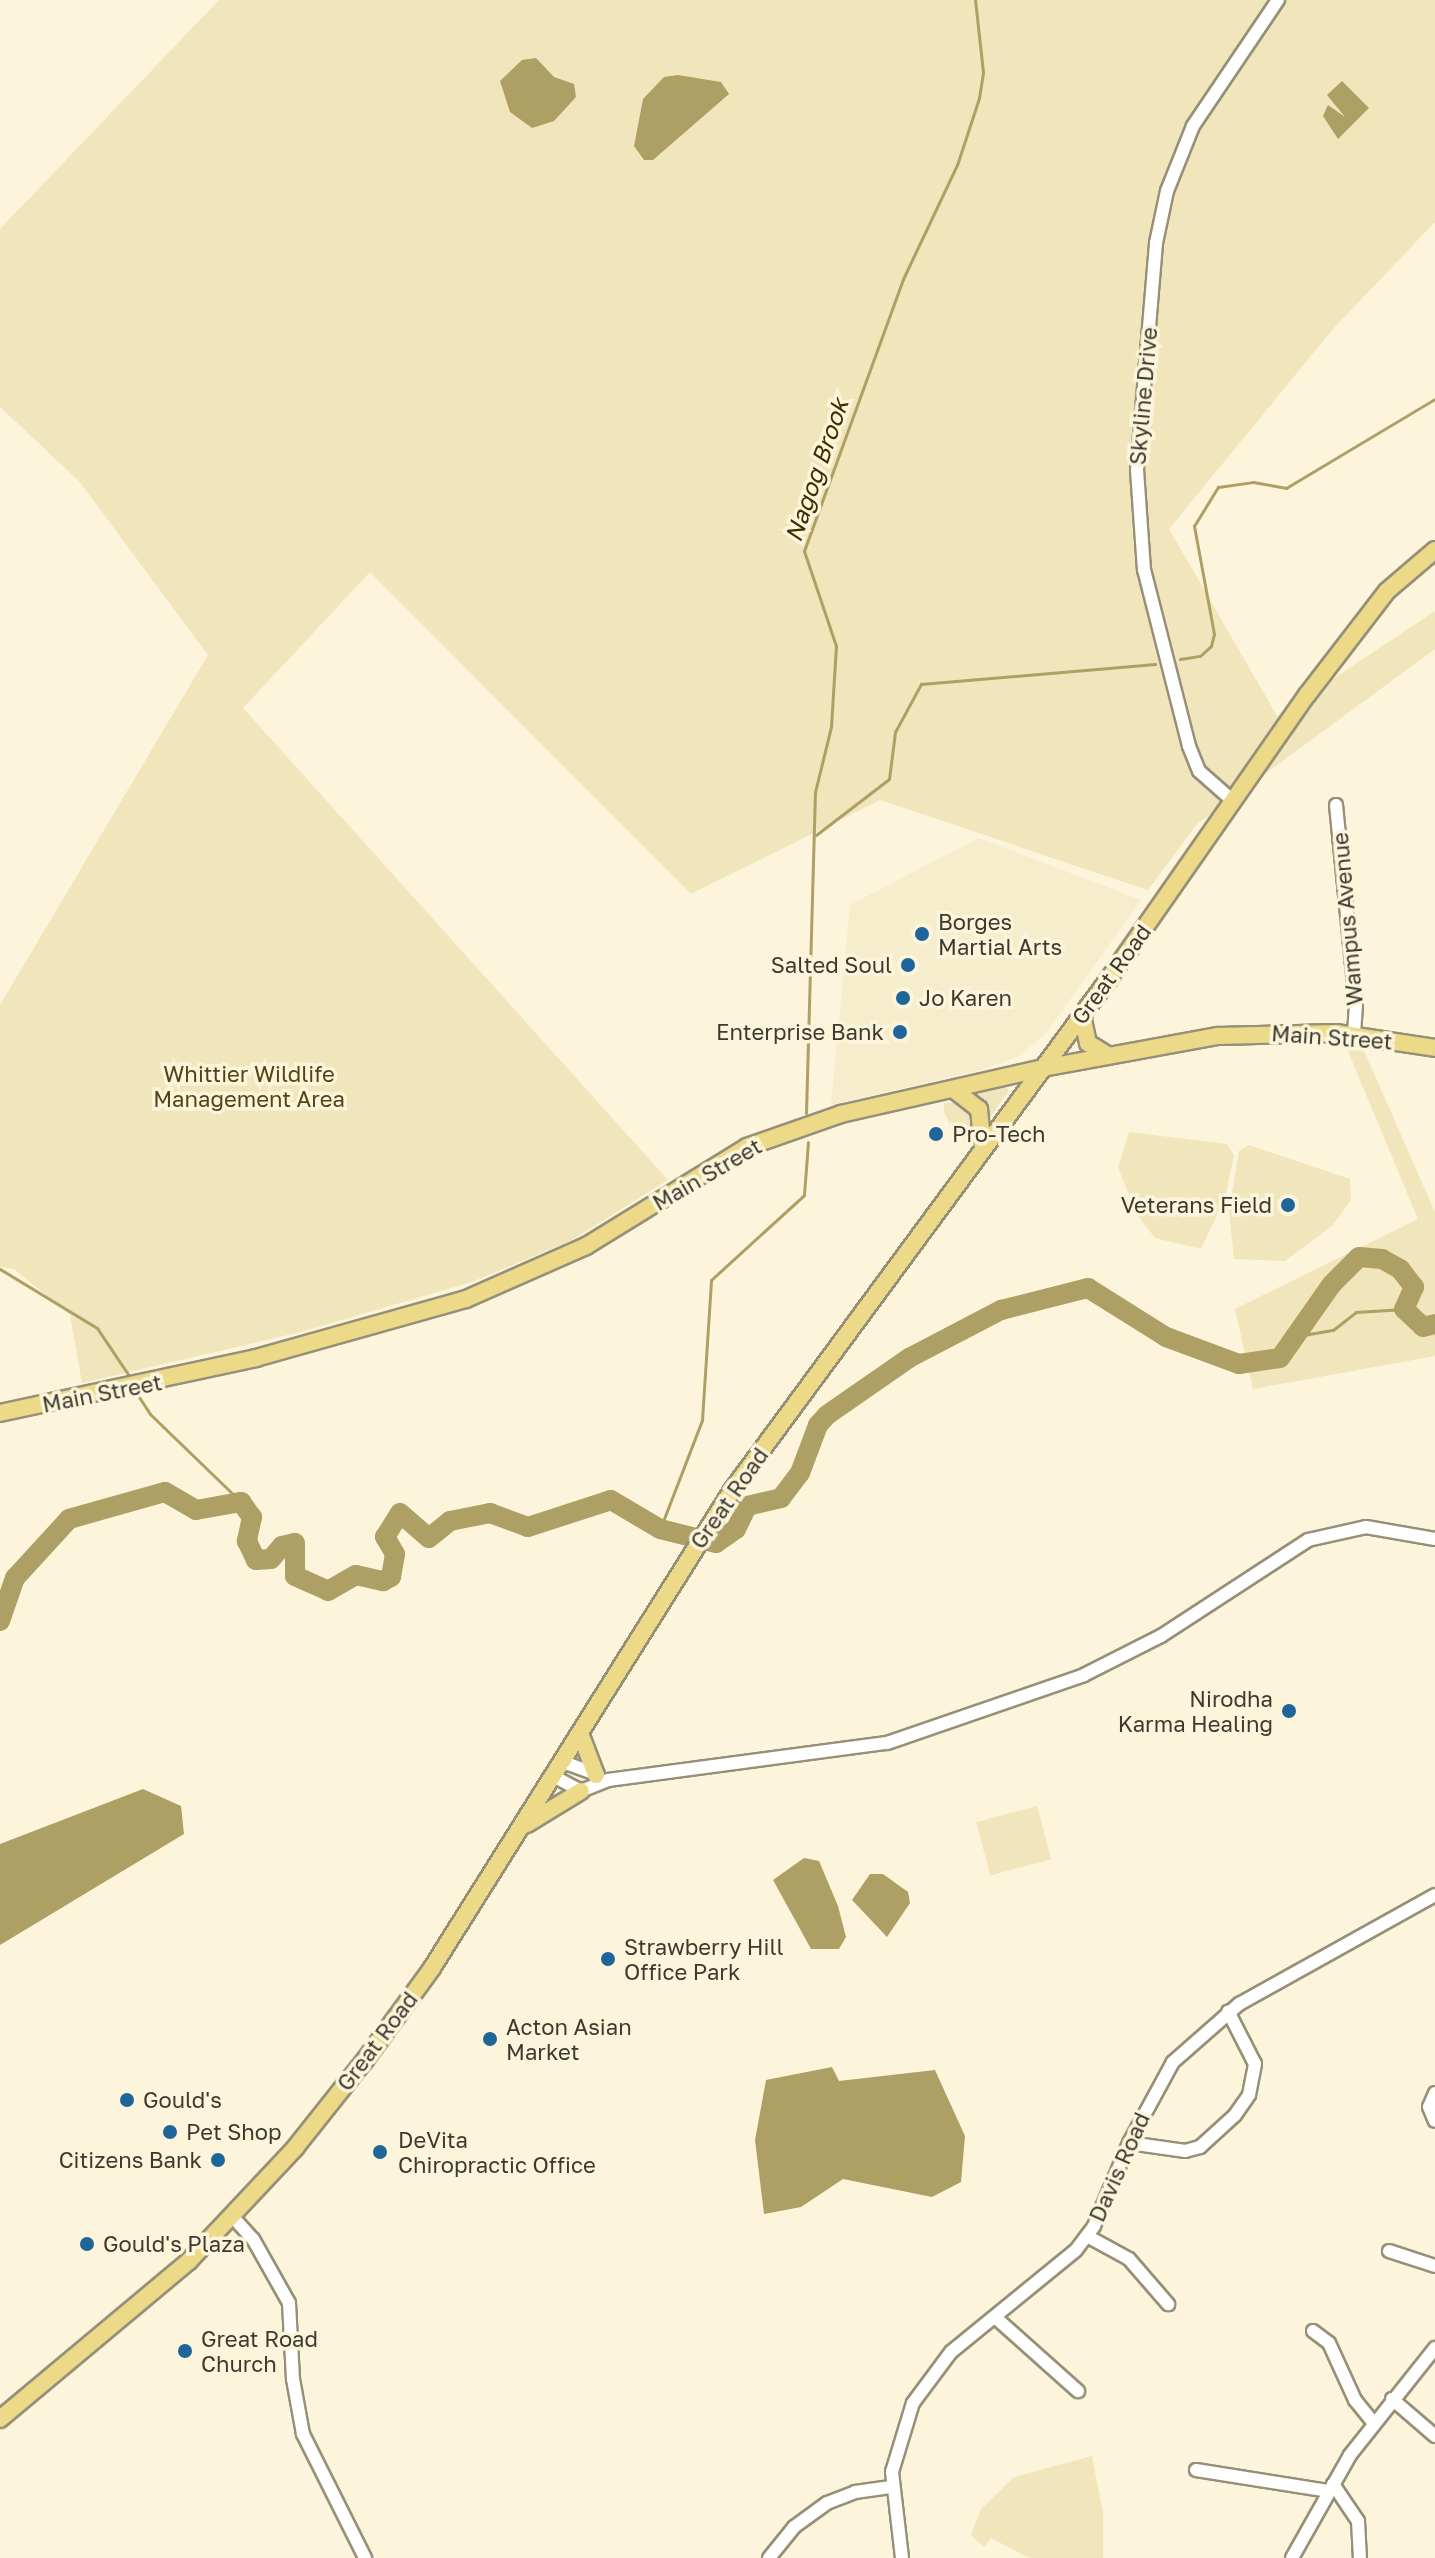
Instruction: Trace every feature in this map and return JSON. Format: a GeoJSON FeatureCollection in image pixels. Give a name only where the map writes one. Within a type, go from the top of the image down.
{"type":"FeatureCollection","features":[{"type":"Feature","properties":{"kind":"main road","name":"Great Road"},"geometry":{"type":"LineString","coordinates":[[0,2419],[180,2270],[295,2148],[365,2060],[522,1827],[705,1531],[1387,591],[1435,550]]}},
{"type":"Feature","properties":{"kind":"main road"},"geometry":{"type":"LineString","coordinates":[[1082,1015],[1088,1043],[1107,1055]]}},
{"type":"Feature","properties":{"kind":"main road","name":"Main Street"},"geometry":{"type":"LineString","coordinates":[[0,1413],[256,1358],[466,1299],[586,1246],[724,1160],[770,1137],[841,1114],[1107,1055],[1237,1034],[1354,1034],[1435,1048]]}},
{"type":"Feature","properties":{"kind":"main road"},"geometry":{"type":"LineString","coordinates":[[953,1089],[982,1114],[983,1149]]}},
{"type":"Feature","properties":{"kind":"main road"},"geometry":{"type":"LineString","coordinates":[[580,1733],[602,1777]]}},
{"type":"Feature","properties":{"kind":"main road"},"geometry":{"type":"LineString","coordinates":[[522,1827],[581,1791]]}},
{"type":"Feature","properties":{"kind":"street","name":"Skyline Drive"},"geometry":{"type":"LineString","coordinates":[[1233,801],[1199,771],[1189,746],[1144,570],[1137,470],[1156,243],[1167,191],[1193,126],[1278,0]]}},
{"type":"Feature","properties":{"kind":"street","name":"Wampus Avenue"},"geometry":{"type":"LineString","coordinates":[[1336,805],[1356,1005],[1354,1034]]}},
{"type":"Feature","properties":{"kind":"street"},"geometry":{"type":"LineString","coordinates":[[558,1769],[602,1777],[871,1747],[944,1727],[1084,1675],[1148,1643],[1308,1540],[1366,1527],[1435,1539]]}},
{"type":"Feature","properties":{"kind":"street"},"geometry":{"type":"LineString","coordinates":[[558,1769],[581,1791],[602,1777]]}},
{"type":"Feature","properties":{"kind":"street","name":"Davis Road"},"geometry":{"type":"LineString","coordinates":[[902,2558],[891,2487],[902,2428],[926,2380],[951,2352],[996,2318],[1087,2236],[1129,2143],[1173,2062],[1228,2011],[1435,1895]]}},
{"type":"Feature","properties":{"kind":"street"},"geometry":{"type":"LineString","coordinates":[[1129,2143],[1185,2151],[1200,2147],[1235,2115],[1249,2095],[1255,2064],[1228,2011]]}},
{"type":"Feature","properties":{"kind":"street"},"geometry":{"type":"LineString","coordinates":[[1435,2093],[1429,2107],[1435,2121]]}},
{"type":"Feature","properties":{"kind":"street"},"geometry":{"type":"LineString","coordinates":[[232,2216],[253,2239],[289,2303],[293,2379],[303,2434],[365,2558]]}},
{"type":"Feature","properties":{"kind":"street"},"geometry":{"type":"LineString","coordinates":[[1087,2236],[1129,2259],[1168,2304]]}},
{"type":"Feature","properties":{"kind":"street"},"geometry":{"type":"LineString","coordinates":[[1389,2251],[1435,2266]]}},
{"type":"Feature","properties":{"kind":"street"},"geometry":{"type":"LineString","coordinates":[[996,2318],[1078,2391]]}},
{"type":"Feature","properties":{"kind":"street"},"geometry":{"type":"LineString","coordinates":[[1313,2331],[1329,2343],[1355,2400],[1373,2422]]}},
{"type":"Feature","properties":{"kind":"street"},"geometry":{"type":"LineString","coordinates":[[1292,2558],[1373,2422],[1435,2348]]}},
{"type":"Feature","properties":{"kind":"street"},"geometry":{"type":"LineString","coordinates":[[1392,2399],[1435,2436]]}},
{"type":"Feature","properties":{"kind":"street"},"geometry":{"type":"LineString","coordinates":[[1196,2470],[1331,2488],[1358,2521],[1360,2558]]}},
{"type":"Feature","properties":{"kind":"street"},"geometry":{"type":"LineString","coordinates":[[769,2558],[794,2527],[827,2503],[855,2492],[891,2487]]}},
{"type":"Feature","properties":{"kind":"shaded area"},"geometry":{"type":"Polygon","coordinates":[[[536,58],[554,77],[574,84],[576,97],[554,121],[532,128],[510,112],[500,81],[522,60],[536,58]]]}},
{"type":"Feature","properties":{"kind":"shaded area"},"geometry":{"type":"Polygon","coordinates":[[[678,75],[721,82],[729,94],[653,160],[644,160],[634,146],[643,99],[664,77],[678,75]]]}},
{"type":"Feature","properties":{"kind":"shaded area"},"geometry":{"type":"Polygon","coordinates":[[[1342,81],[1369,108],[1338,139],[1323,116],[1328,105],[1345,117],[1327,95],[1342,81]]]}},
{"type":"Feature","properties":{"kind":"shaded area"},"geometry":{"type":"Polygon","coordinates":[[[979,838],[1141,900],[1047,1032],[1021,1055],[981,1070],[831,1105],[850,905],[979,838]]]}},
{"type":"Feature","properties":{"kind":"shaded area"},"geometry":{"type":"Polygon","coordinates":[[[143,1789],[181,1806],[184,1834],[0,1945],[0,1844],[143,1789]]]}},
{"type":"Feature","properties":{"kind":"shaded area"},"geometry":{"type":"Polygon","coordinates":[[[804,1858],[819,1861],[838,1906],[846,1937],[839,1949],[811,1949],[773,1880],[804,1858]]]}},
{"type":"Feature","properties":{"kind":"shaded area"},"geometry":{"type":"Polygon","coordinates":[[[870,1874],[883,1874],[908,1892],[910,1903],[887,1937],[852,1900],[870,1874]]]}},
{"type":"Feature","properties":{"kind":"shaded area"},"geometry":{"type":"Polygon","coordinates":[[[832,2067],[839,2081],[935,2070],[965,2136],[961,2182],[932,2197],[843,2179],[801,2207],[764,2214],[755,2140],[766,2080],[832,2067]]]}},
{"type":"Feature","properties":{"kind":"green space","name":"Whittier Wildlife Management Area"},"geometry":{"type":"Polygon","coordinates":[[[219,0],[1435,0],[1435,222],[1333,329],[1169,529],[1277,716],[1435,611],[1435,649],[1197,824],[1148,890],[880,800],[691,894],[370,572],[243,708],[668,1180],[572,1240],[472,1282],[301,1332],[82,1383],[70,1315],[14,1269],[0,1267],[0,1005],[208,655],[79,481],[0,407],[0,229],[219,0]]]}},
{"type":"Feature","properties":{"kind":"green space"},"geometry":{"type":"Polygon","coordinates":[[[1347,1049],[1364,1051],[1435,1212],[1435,1356],[1253,1389],[1235,1309],[1418,1219],[1347,1049]]]}},
{"type":"Feature","properties":{"kind":"green space"},"geometry":{"type":"Polygon","coordinates":[[[1006,1087],[1009,1091],[989,1119],[972,1095],[1006,1087]]]}},
{"type":"Feature","properties":{"kind":"green space"},"geometry":{"type":"Polygon","coordinates":[[[959,1102],[975,1115],[969,1144],[953,1131],[944,1112],[944,1103],[959,1102]]]}},
{"type":"Feature","properties":{"kind":"green space","name":"Veterans Field"},"geometry":{"type":"Polygon","coordinates":[[[1129,1132],[1227,1144],[1234,1155],[1225,1198],[1201,1249],[1155,1238],[1138,1216],[1118,1168],[1129,1132]]]}},
{"type":"Feature","properties":{"kind":"green space","name":"Veterans Field"},"geometry":{"type":"Polygon","coordinates":[[[1249,1145],[1350,1179],[1351,1200],[1332,1226],[1285,1261],[1234,1259],[1229,1211],[1239,1151],[1249,1145]]]}},
{"type":"Feature","properties":{"kind":"green space"},"geometry":{"type":"Polygon","coordinates":[[[1037,1806],[1051,1859],[990,1875],[976,1822],[1037,1806]]]}},
{"type":"Feature","properties":{"kind":"green space"},"geometry":{"type":"Polygon","coordinates":[[[1092,2456],[1103,2513],[1103,2558],[1029,2558],[991,2538],[984,2547],[971,2535],[981,2509],[1014,2477],[1092,2456]]]}},
{"type":"Feature","properties":{"kind":"waterway","name":"Nagog Brook"},"geometry":{"type":"LineString","coordinates":[[806,1113],[815,792],[831,727],[836,646],[804,551],[903,279],[957,165],[979,98],[983,72],[975,0]]}},
{"type":"Feature","properties":{"kind":"waterway"},"geometry":{"type":"LineString","coordinates":[[1180,659],[1200,656],[1211,646],[1214,634],[1194,526],[1218,487],[1253,482],[1286,488],[1435,399]]}},
{"type":"Feature","properties":{"kind":"waterway"},"geometry":{"type":"LineString","coordinates":[[816,835],[889,779],[895,732],[921,684],[1155,664]]}},
{"type":"Feature","properties":{"kind":"waterway","name":"Nagog Brook"},"geometry":{"type":"LineString","coordinates":[[660,1529],[702,1420],[711,1280],[804,1195],[808,1142]]}},
{"type":"Feature","properties":{"kind":"waterway"},"geometry":{"type":"LineString","coordinates":[[0,1621],[15,1578],[69,1519],[165,1492],[196,1510],[241,1502],[252,1517],[247,1541],[256,1560],[271,1559],[282,1546],[295,1543],[295,1576],[328,1591],[356,1575],[383,1581],[391,1577],[395,1554],[385,1537],[400,1513],[429,1538],[450,1521],[490,1513],[528,1527],[611,1500],[660,1529],[716,1543],[736,1529],[747,1506],[781,1498],[800,1473],[818,1425],[827,1415],[909,1358],[1001,1310],[1088,1288],[1166,1337],[1239,1364],[1280,1358],[1332,1284],[1359,1257],[1382,1259],[1400,1269],[1414,1287],[1404,1309],[1423,1327],[1435,1324]]}},
{"type":"Feature","properties":{"kind":"waterway"},"geometry":{"type":"LineString","coordinates":[[0,1269],[97,1328],[132,1380]]}},
{"type":"Feature","properties":{"kind":"waterway"},"geometry":{"type":"LineString","coordinates":[[1298,1336],[1333,1330],[1356,1312],[1404,1309]]}},
{"type":"Feature","properties":{"kind":"waterway"},"geometry":{"type":"LineString","coordinates":[[139,1397],[150,1414],[241,1502]]}},
{"type":"Feature","properties":{"kind":"place","name":"Borges Martial Arts"},"geometry":{"type":"Point","coordinates":[922,934]}},
{"type":"Feature","properties":{"kind":"place","name":"Salted Soul"},"geometry":{"type":"Point","coordinates":[908,965]}},
{"type":"Feature","properties":{"kind":"place","name":"Jo Karen"},"geometry":{"type":"Point","coordinates":[903,998]}},
{"type":"Feature","properties":{"kind":"place","name":"Enterprise Bank"},"geometry":{"type":"Point","coordinates":[900,1032]}},
{"type":"Feature","properties":{"kind":"place","name":"Pro-Tech"},"geometry":{"type":"Point","coordinates":[936,1134]}},
{"type":"Feature","properties":{"kind":"place","name":"Veterans Field"},"geometry":{"type":"Point","coordinates":[1288,1205]}},
{"type":"Feature","properties":{"kind":"place","name":"Nirodha Karma Healing"},"geometry":{"type":"Point","coordinates":[1289,1711]}},
{"type":"Feature","properties":{"kind":"place","name":"Strawberry Hill Office Park"},"geometry":{"type":"Point","coordinates":[608,1959]}},
{"type":"Feature","properties":{"kind":"place","name":"Acton Asian Market"},"geometry":{"type":"Point","coordinates":[490,2039]}},
{"type":"Feature","properties":{"kind":"place","name":"Gould's"},"geometry":{"type":"Point","coordinates":[127,2100]}},
{"type":"Feature","properties":{"kind":"place","name":"Pet Shop"},"geometry":{"type":"Point","coordinates":[170,2132]}},
{"type":"Feature","properties":{"kind":"place","name":"DeVita Chiropractic Office"},"geometry":{"type":"Point","coordinates":[380,2152]}},
{"type":"Feature","properties":{"kind":"place","name":"Citizens Bank"},"geometry":{"type":"Point","coordinates":[218,2160]}},
{"type":"Feature","properties":{"kind":"place","name":"Gould's Plaza"},"geometry":{"type":"Point","coordinates":[87,2244]}},
{"type":"Feature","properties":{"kind":"place","name":"Great Road Church"},"geometry":{"type":"Point","coordinates":[185,2351]}}]}
